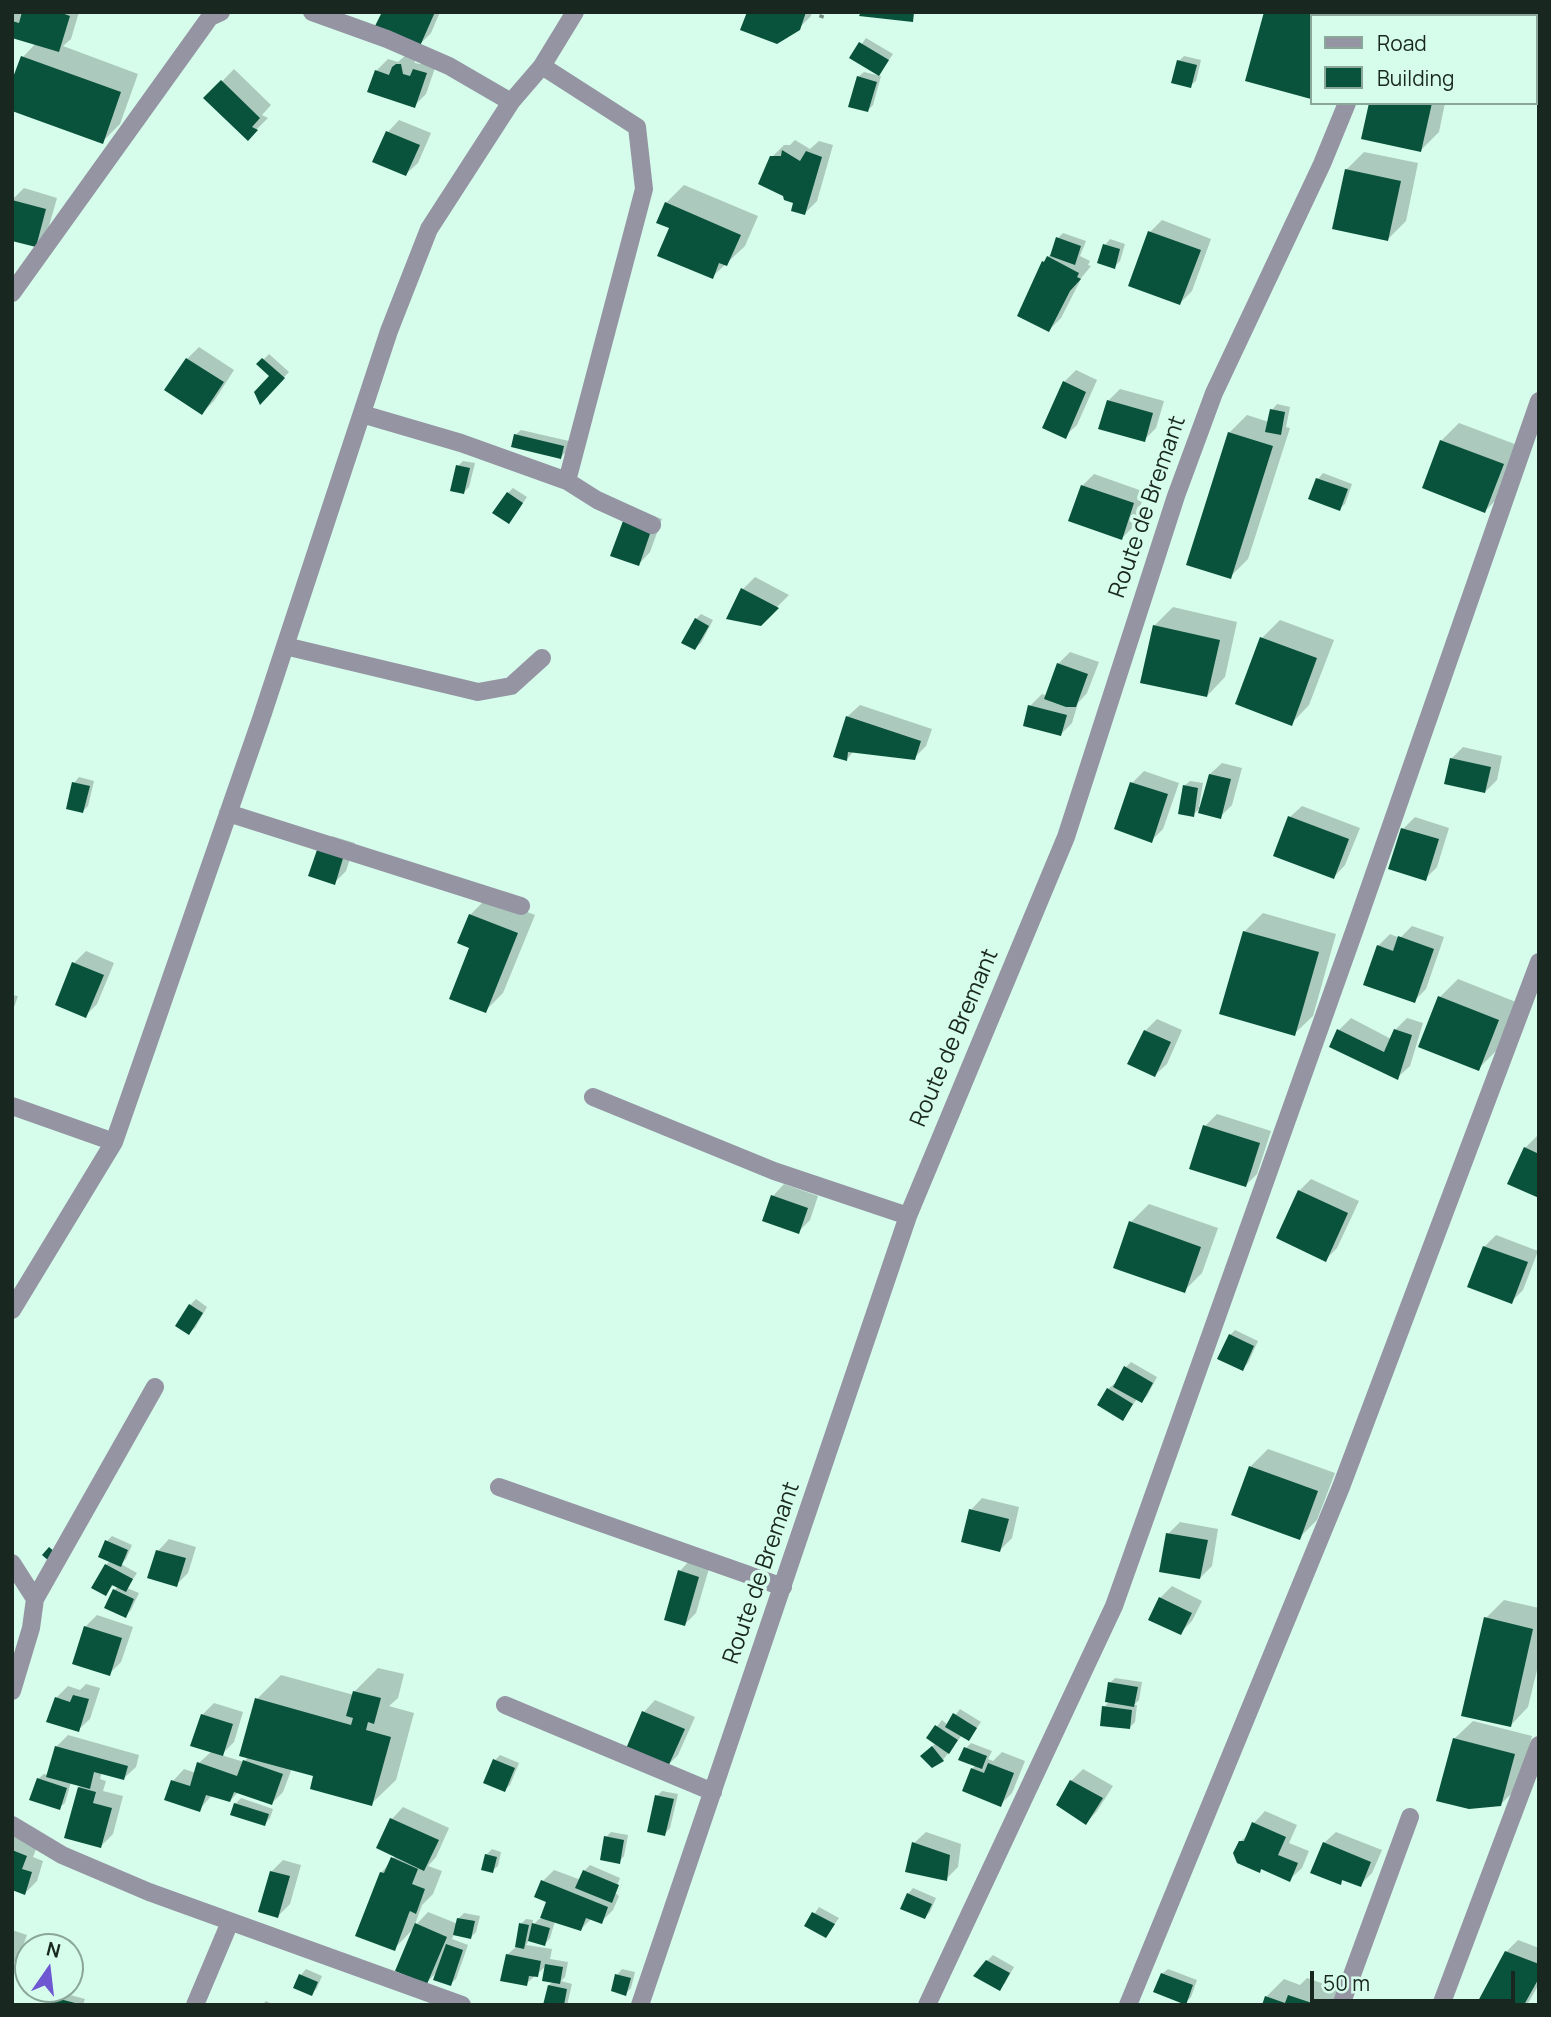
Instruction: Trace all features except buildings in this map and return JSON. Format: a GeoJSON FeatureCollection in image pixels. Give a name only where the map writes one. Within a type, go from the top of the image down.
{"type":"FeatureCollection","features":[{"type":"Feature","properties":{"kind":"street"},"geometry":{"type":"LineString","coordinates":[[12,293],[210,18],[222,12]]}},
{"type":"Feature","properties":{"kind":"street"},"geometry":{"type":"LineString","coordinates":[[312,12],[387,39],[449,66],[511,102]]}},
{"type":"Feature","properties":{"kind":"street"},"geometry":{"type":"LineString","coordinates":[[12,1310],[114,1142],[285,646],[389,331],[429,229],[511,102],[542,66],[575,12]]}},
{"type":"Feature","properties":{"kind":"street"},"geometry":{"type":"LineString","coordinates":[[542,66],[637,127],[644,189],[567,481]]}},
{"type":"Feature","properties":{"kind":"street","name":"Route de Bremant"},"geometry":{"type":"LineString","coordinates":[[640,2005],[908,1216],[1066,837],[1176,496],[1214,393],[1322,164],[1346,105]]}},
{"type":"Feature","properties":{"kind":"street"},"geometry":{"type":"LineString","coordinates":[[927,2005],[1114,1606],[1539,401]]}},
{"type":"Feature","properties":{"kind":"street"},"geometry":{"type":"LineString","coordinates":[[362,414],[461,443],[567,481],[597,500],[652,525]]}},
{"type":"Feature","properties":{"kind":"street"},"geometry":{"type":"LineString","coordinates":[[285,646],[478,692],[510,686],[542,658]]}},
{"type":"Feature","properties":{"kind":"street"},"geometry":{"type":"LineString","coordinates":[[228,813],[521,906]]}},
{"type":"Feature","properties":{"kind":"street"},"geometry":{"type":"LineString","coordinates":[[1128,2005],[1341,1487],[1539,962]]}},
{"type":"Feature","properties":{"kind":"street"},"geometry":{"type":"LineString","coordinates":[[593,1097],[774,1171],[908,1216]]}},
{"type":"Feature","properties":{"kind":"street"},"geometry":{"type":"LineString","coordinates":[[12,1107],[114,1142]]}},
{"type":"Feature","properties":{"kind":"street"},"geometry":{"type":"LineString","coordinates":[[12,1691],[31,1628],[35,1599],[155,1387]]}},
{"type":"Feature","properties":{"kind":"street"},"geometry":{"type":"LineString","coordinates":[[499,1487],[783,1587]]}},
{"type":"Feature","properties":{"kind":"street"},"geometry":{"type":"LineString","coordinates":[[12,1563],[35,1599]]}},
{"type":"Feature","properties":{"kind":"street"},"geometry":{"type":"LineString","coordinates":[[505,1705],[713,1792]]}},
{"type":"Feature","properties":{"kind":"street"},"geometry":{"type":"LineString","coordinates":[[1441,2005],[1539,1745]]}},
{"type":"Feature","properties":{"kind":"street"},"geometry":{"type":"LineString","coordinates":[[1341,2005],[1409,1817]]}},
{"type":"Feature","properties":{"kind":"street"},"geometry":{"type":"LineString","coordinates":[[12,1825],[62,1856],[149,1892],[462,2005]]}},
{"type":"Feature","properties":{"kind":"street"},"geometry":{"type":"LineString","coordinates":[[195,2005],[230,1922]]}}]}
